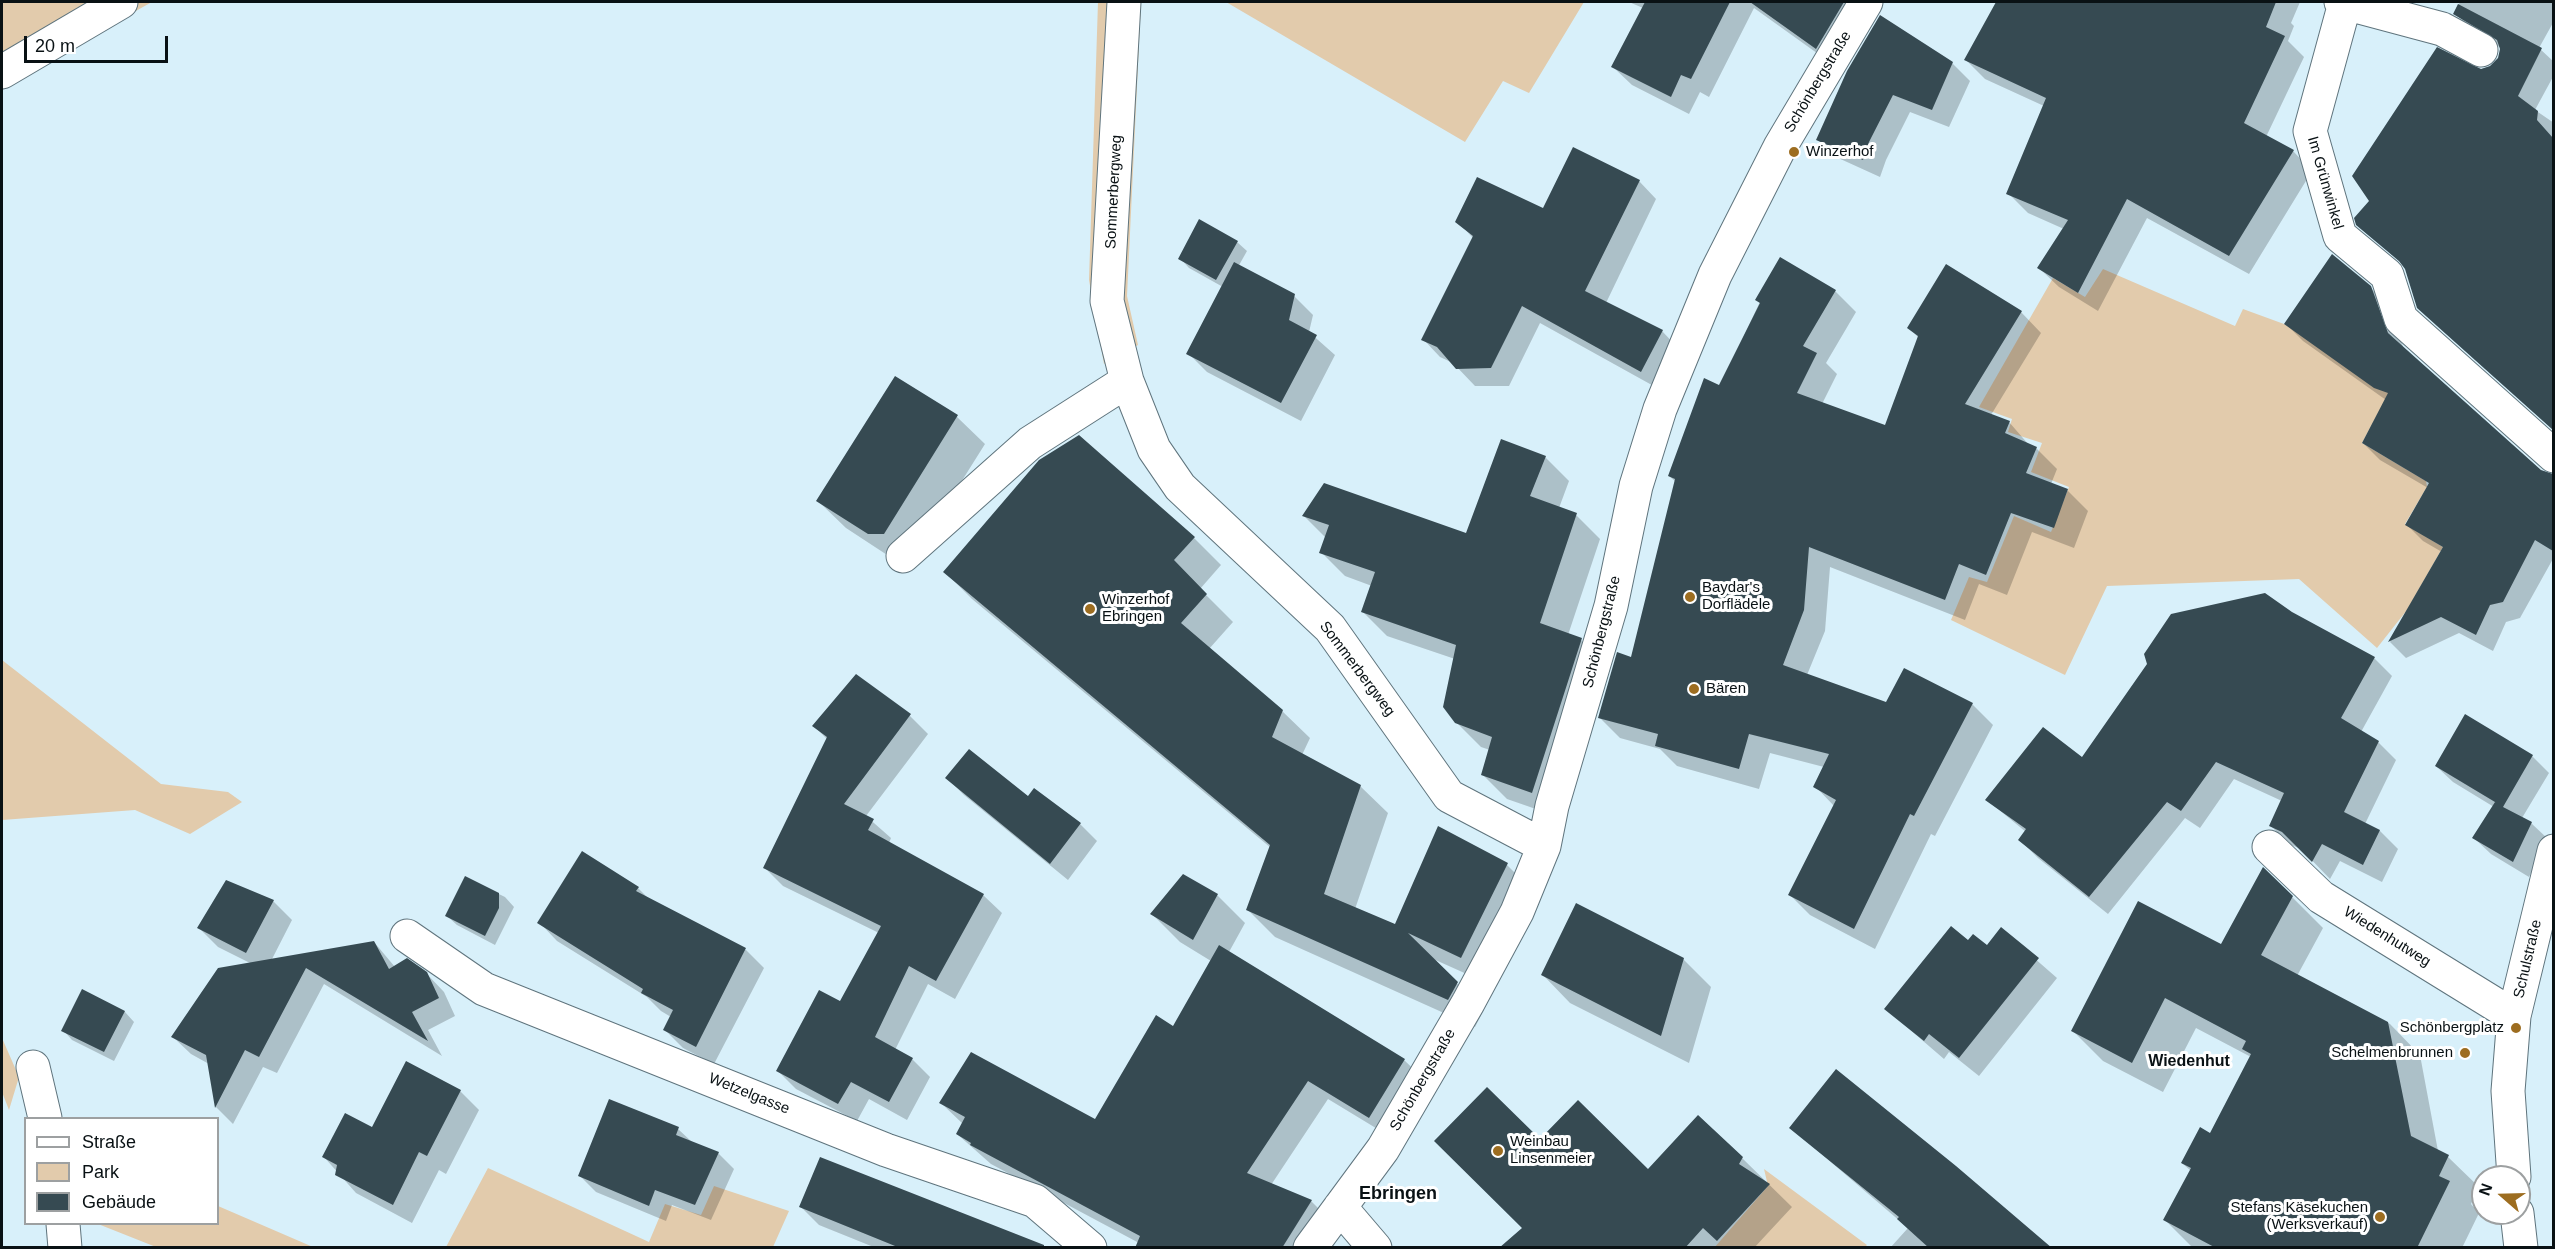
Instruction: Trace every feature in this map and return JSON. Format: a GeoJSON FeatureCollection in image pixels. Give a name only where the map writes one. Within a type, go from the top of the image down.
{"type":"FeatureCollection","features":[{"type":"Feature","properties":{"kind":"street"},"geometry":{"type":"LineString","coordinates":[[2,72],[121,2]]}},
{"type":"Feature","properties":{"kind":"street","name":"Sommerbergweg"},"geometry":{"type":"LineString","coordinates":[[1124,2],[1107,302],[1127,381],[1154,449],[1180,487],[1330,628],[1449,796],[1544,846]]}},
{"type":"Feature","properties":{"kind":"street","name":"Schönbergstraße"},"geometry":{"type":"LineString","coordinates":[[1310,1248],[1383,1149],[1468,1003],[1516,912],[1544,846],[1552,806],[1611,606],[1636,486],[1660,409],[1715,275],[1780,147],[1866,2]]}},
{"type":"Feature","properties":{"kind":"street"},"geometry":{"type":"LineString","coordinates":[[2343,2],[2442,29],[2481,50]]}},
{"type":"Feature","properties":{"kind":"street","name":"Im Grünwinkel"},"geometry":{"type":"LineString","coordinates":[[2343,2],[2310,131],[2340,236],[2387,275],[2401,319],[2553,456]]}},
{"type":"Feature","properties":{"kind":"street"},"geometry":{"type":"LineString","coordinates":[[903,556],[1030,443],[1127,381]]}},
{"type":"Feature","properties":{"kind":"street","name":"Wiedenhutweg"},"geometry":{"type":"LineString","coordinates":[[2269,847],[2321,897],[2514,1016]]}},
{"type":"Feature","properties":{"kind":"street","name":"Schulstraße"},"geometry":{"type":"LineString","coordinates":[[2513,1165],[2508,1091],[2514,1016],[2553,851]]}},
{"type":"Feature","properties":{"kind":"street","name":"Wetzelgasse"},"geometry":{"type":"LineString","coordinates":[[408,936],[484,989],[886,1150],[1035,1201],[1090,1248]]}},
{"type":"Feature","properties":{"kind":"street"},"geometry":{"type":"LineString","coordinates":[[33,1066],[45,1117]]}},
{"type":"Feature","properties":{"kind":"street"},"geometry":{"type":"LineString","coordinates":[[1340,1207],[1375,1248]]}},
{"type":"Feature","properties":{"kind":"street"},"geometry":{"type":"LineString","coordinates":[[63,1225],[65,1248]]}},
{"type":"Feature","properties":{"kind":"street"},"geometry":{"type":"LineString","coordinates":[[2518,1225],[2521,1248]]}},
{"type":"Feature","properties":{"kind":"green space"},"geometry":{"type":"Polygon","coordinates":[[[2,2],[152,2],[2,85],[2,2]]]}},
{"type":"Feature","properties":{"kind":"green space"},"geometry":{"type":"Polygon","coordinates":[[[1098,2],[1141,2],[1127,296],[1138,345],[1104,364],[1089,280],[1098,2]]]}},
{"type":"Feature","properties":{"kind":"green space"},"geometry":{"type":"Polygon","coordinates":[[[1226,2],[1584,2],[1529,93],[1503,81],[1465,142],[1226,2]]]}},
{"type":"Feature","properties":{"kind":"green space"},"geometry":{"type":"Polygon","coordinates":[[[2103,269],[2235,326],[2243,309],[2284,324],[2391,389],[2362,443],[2426,481],[2427,487],[2405,524],[2443,547],[2407,610],[2377,648],[2299,579],[2107,586],[2065,675],[1951,620],[1969,577],[1987,582],[2014,516],[2051,532],[2069,487],[2031,472],[2042,443],[2008,432],[2012,419],[1979,407],[2053,278],[2085,297],[2103,269]]]}},
{"type":"Feature","properties":{"kind":"green space"},"geometry":{"type":"Polygon","coordinates":[[[2,660],[161,784],[228,792],[242,802],[190,834],[135,810],[2,820],[2,660]]]}},
{"type":"Feature","properties":{"kind":"green space"},"geometry":{"type":"Polygon","coordinates":[[[2,1038],[19,1077],[9,1110],[2,1092],[2,1038]]]}},
{"type":"Feature","properties":{"kind":"green space"},"geometry":{"type":"Polygon","coordinates":[[[488,1168],[649,1242],[665,1204],[701,1215],[714,1186],[789,1211],[773,1247],[446,1247],[488,1168]]]}},
{"type":"Feature","properties":{"kind":"green space"},"geometry":{"type":"Polygon","coordinates":[[[1764,1169],[1867,1245],[1864,1248],[1714,1248],[1768,1186],[1764,1169]]]}},
{"type":"Feature","properties":{"kind":"green space"},"geometry":{"type":"Polygon","coordinates":[[[219,1206],[313,1247],[156,1247],[101,1225],[219,1225],[219,1206]]]}},
{"type":"Feature","properties":{"kind":"building"},"geometry":{"type":"Polygon","coordinates":[[[1645,2],[1730,2],[1691,79],[1681,75],[1671,97],[1611,67],[1645,2]]]}},
{"type":"Feature","properties":{"kind":"building"},"geometry":{"type":"Polygon","coordinates":[[[1750,2],[1844,2],[1816,49],[1750,2]]]}},
{"type":"Feature","properties":{"kind":"building"},"geometry":{"type":"Polygon","coordinates":[[[1996,2],[2276,2],[2266,27],[2285,36],[2244,123],[2294,150],[2229,256],[2127,199],[2078,293],[2037,268],[2068,220],[2006,194],[2046,98],[1964,60],[1996,2]]]}},
{"type":"Feature","properties":{"kind":"building"},"geometry":{"type":"Polygon","coordinates":[[[2458,4],[2542,48],[2518,96],[2538,111],[2537,120],[2553,138],[2553,430],[2417,308],[2405,269],[2399,261],[2356,225],[2354,218],[2369,201],[2352,176],[2437,47],[2481,69],[2490,66],[2498,58],[2500,49],[2497,40],[2453,14],[2458,4]]]}},
{"type":"Feature","properties":{"kind":"building"},"geometry":{"type":"Polygon","coordinates":[[[1880,15],[1953,62],[1932,110],[1893,95],[1869,142],[1863,160],[1816,140],[1847,71],[1880,15]]]}},
{"type":"Feature","properties":{"kind":"building"},"geometry":{"type":"Polygon","coordinates":[[[1573,147],[1640,180],[1585,291],[1663,330],[1641,372],[1522,306],[1491,368],[1456,369],[1437,347],[1421,340],[1473,236],[1455,222],[1477,177],[1543,208],[1573,147]]]}},
{"type":"Feature","properties":{"kind":"building"},"geometry":{"type":"Polygon","coordinates":[[[1199,219],[1238,241],[1216,280],[1178,259],[1199,219]]]}},
{"type":"Feature","properties":{"kind":"building"},"geometry":{"type":"Polygon","coordinates":[[[2332,254],[2371,286],[2388,333],[2541,470],[2553,474],[2553,551],[2535,540],[2503,602],[2490,605],[2476,635],[2441,617],[2388,642],[2443,547],[2405,525],[2429,483],[2362,443],[2388,393],[2374,388],[2284,324],[2332,254]]]}},
{"type":"Feature","properties":{"kind":"building"},"geometry":{"type":"Polygon","coordinates":[[[1780,257],[1836,290],[1803,346],[1817,353],[1797,393],[1885,425],[1918,336],[1907,328],[1946,264],[2022,311],[1965,404],[2010,421],[2005,433],[2037,447],[2026,473],[2068,489],[2054,528],[2011,513],[1986,575],[1959,564],[1945,600],[1809,547],[1804,610],[1783,665],[1886,702],[1904,668],[1973,703],[1914,816],[1910,814],[1854,929],[1788,895],[1836,800],[1813,787],[1829,754],[1749,734],[1739,769],[1655,746],[1658,734],[1598,718],[1617,652],[1631,657],[1675,479],[1668,476],[1704,378],[1719,385],[1760,303],[1755,300],[1780,257]]]}},
{"type":"Feature","properties":{"kind":"building"},"geometry":{"type":"Polygon","coordinates":[[[1234,262],[1295,294],[1289,320],[1317,335],[1281,403],[1186,354],[1234,262]]]}},
{"type":"Feature","properties":{"kind":"building"},"geometry":{"type":"Polygon","coordinates":[[[895,376],[958,415],[884,534],[868,534],[816,501],[895,376]]]}},
{"type":"Feature","properties":{"kind":"building","name":"Winzerhof Ebringen"},"geometry":{"type":"Polygon","coordinates":[[[1079,435],[1195,537],[1174,560],[1207,594],[1181,623],[1283,710],[1272,737],[1361,785],[1324,894],[1395,924],[1438,826],[1508,863],[1461,958],[1408,933],[1458,982],[1448,1000],[1246,910],[1270,845],[943,572],[1039,460],[1079,435]]]}},
{"type":"Feature","properties":{"kind":"building"},"geometry":{"type":"Polygon","coordinates":[[[1501,439],[1546,456],[1530,496],[1577,513],[1540,623],[1582,638],[1532,793],[1481,775],[1492,737],[1455,723],[1443,707],[1456,645],[1361,612],[1375,572],[1319,553],[1329,525],[1302,516],[1324,483],[1466,533],[1501,439]]]}},
{"type":"Feature","properties":{"kind":"building"},"geometry":{"type":"Polygon","coordinates":[[[2265,593],[2292,612],[2375,657],[2341,718],[2379,741],[2344,812],[2380,830],[2363,865],[2322,844],[2312,862],[2282,832],[2269,826],[2284,793],[2216,762],[2181,811],[2167,802],[2089,897],[2018,840],[2026,829],[1985,800],[2043,727],[2082,757],[2147,664],[2144,654],[2171,614],[2265,593]]]}},
{"type":"Feature","properties":{"kind":"building"},"geometry":{"type":"Polygon","coordinates":[[[856,674],[911,714],[844,804],[874,819],[868,830],[984,894],[936,981],[909,966],[875,1037],[913,1058],[889,1102],[851,1082],[838,1104],[776,1071],[819,990],[840,1001],[881,926],[763,868],[827,737],[812,726],[856,674]]]}},
{"type":"Feature","properties":{"kind":"building"},"geometry":{"type":"Polygon","coordinates":[[[2465,714],[2533,755],[2503,807],[2532,822],[2513,862],[2472,838],[2495,802],[2435,766],[2465,714]]]}},
{"type":"Feature","properties":{"kind":"building"},"geometry":{"type":"Polygon","coordinates":[[[969,749],[1028,796],[1034,788],[1081,823],[1050,864],[945,778],[969,749]]]}},
{"type":"Feature","properties":{"kind":"building"},"geometry":{"type":"Polygon","coordinates":[[[582,851],[639,887],[636,891],[746,948],[696,1047],[663,1030],[673,1010],[641,993],[643,989],[537,923],[582,851]]]}},
{"type":"Feature","properties":{"kind":"building"},"geometry":{"type":"Polygon","coordinates":[[[2263,867],[2293,896],[2261,955],[2388,1022],[2411,1136],[2449,1155],[2439,1176],[2450,1181],[2417,1248],[2216,1248],[2163,1220],[2191,1168],[2181,1163],[2200,1127],[2210,1133],[2251,1054],[2242,1049],[2246,1041],[2165,998],[2132,1063],[2071,1031],[2138,901],[2221,944],[2263,867]]]}},
{"type":"Feature","properties":{"kind":"building"},"geometry":{"type":"Polygon","coordinates":[[[1183,874],[1218,894],[1193,940],[1150,914],[1183,874]]]}},
{"type":"Feature","properties":{"kind":"building"},"geometry":{"type":"Polygon","coordinates":[[[465,876],[499,893],[499,908],[485,936],[445,916],[465,876]]]}},
{"type":"Feature","properties":{"kind":"building"},"geometry":{"type":"Polygon","coordinates":[[[226,880],[274,900],[246,953],[197,928],[226,880]]]}},
{"type":"Feature","properties":{"kind":"building"},"geometry":{"type":"Polygon","coordinates":[[[1576,903],[1684,958],[1661,1036],[1541,975],[1576,903]]]}},
{"type":"Feature","properties":{"kind":"building"},"geometry":{"type":"Polygon","coordinates":[[[1951,926],[1968,940],[1973,934],[1987,945],[2001,927],[2039,958],[1959,1058],[1929,1034],[1924,1041],[1884,1009],[1951,926]]]}},
{"type":"Feature","properties":{"kind":"building"},"geometry":{"type":"Polygon","coordinates":[[[374,941],[389,969],[407,958],[427,972],[439,998],[412,1012],[428,1041],[306,968],[259,1057],[245,1050],[215,1108],[206,1055],[171,1037],[218,968],[374,941]]]}},
{"type":"Feature","properties":{"kind":"building"},"geometry":{"type":"Polygon","coordinates":[[[1219,945],[1405,1059],[1369,1118],[1308,1081],[1247,1173],[1312,1200],[1282,1248],[1135,1248],[1140,1236],[970,1145],[971,1143],[956,1134],[965,1117],[939,1103],[971,1052],[1095,1119],[1156,1015],[1173,1026],[1219,945]]]}},
{"type":"Feature","properties":{"kind":"building"},"geometry":{"type":"Polygon","coordinates":[[[82,989],[125,1011],[104,1052],[61,1031],[82,989]]]}},
{"type":"Feature","properties":{"kind":"building"},"geometry":{"type":"Polygon","coordinates":[[[406,1061],[461,1090],[427,1156],[419,1152],[393,1205],[335,1175],[337,1165],[322,1157],[345,1113],[372,1127],[406,1061]]]}},
{"type":"Feature","properties":{"kind":"building"},"geometry":{"type":"Polygon","coordinates":[[[1836,1069],[1956,1166],[2052,1248],[1929,1248],[1897,1219],[1899,1217],[1789,1128],[1836,1069]]]}},
{"type":"Feature","properties":{"kind":"building"},"geometry":{"type":"Polygon","coordinates":[[[1487,1087],[1540,1139],[1578,1100],[1648,1169],[1698,1115],[1743,1157],[1739,1164],[1770,1184],[1717,1241],[1703,1228],[1685,1248],[1499,1248],[1522,1228],[1434,1141],[1487,1087]]]}},
{"type":"Feature","properties":{"kind":"building"},"geometry":{"type":"Polygon","coordinates":[[[609,1099],[679,1127],[676,1135],[719,1152],[695,1205],[655,1190],[649,1206],[578,1176],[609,1099]]]}},
{"type":"Feature","properties":{"kind":"building"},"geometry":{"type":"Polygon","coordinates":[[[820,1157],[1044,1245],[1044,1248],[900,1248],[799,1207],[820,1157]]]}},
{"type":"Feature","properties":{"kind":"place","name":"Winzerhof"},"geometry":{"type":"Point","coordinates":[1794,152]}},
{"type":"Feature","properties":{"kind":"place","name":"Baydar's Dorflädele"},"geometry":{"type":"Point","coordinates":[1690,597]}},
{"type":"Feature","properties":{"kind":"place","name":"Winzerhof Ebringen"},"geometry":{"type":"Point","coordinates":[1090,609]}},
{"type":"Feature","properties":{"kind":"place","name":"Bären"},"geometry":{"type":"Point","coordinates":[1694,689]}},
{"type":"Feature","properties":{"kind":"place","name":"Schönbergplatz"},"geometry":{"type":"Point","coordinates":[2516,1028]}},
{"type":"Feature","properties":{"kind":"place","name":"Schelmenbrunnen"},"geometry":{"type":"Point","coordinates":[2465,1053]}},
{"type":"Feature","properties":{"kind":"place","name":"Weinbau Linsenmeier"},"geometry":{"type":"Point","coordinates":[1498,1151]}},
{"type":"Feature","properties":{"kind":"place","name":"Stefans Käsekuchen (Werksverkauf)"},"geometry":{"type":"Point","coordinates":[2380,1217]}},
{"type":"Feature","properties":{"kind":"district","name":"Wiedenhut"},"geometry":{"type":"Point","coordinates":[2189,1062]}},
{"type":"Feature","properties":{"kind":"district","name":"Ebringen"},"geometry":{"type":"Point","coordinates":[1398,1194]}}]}
